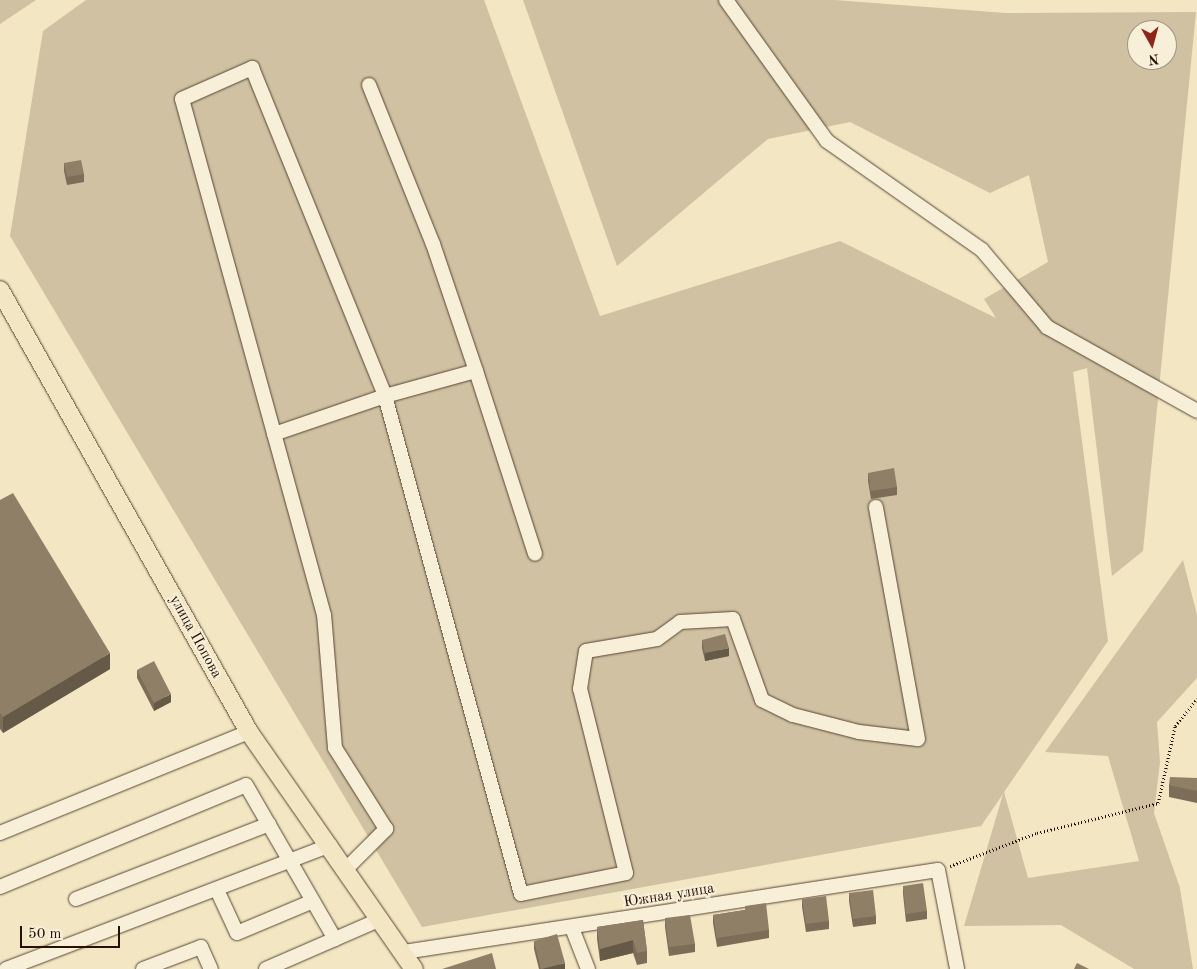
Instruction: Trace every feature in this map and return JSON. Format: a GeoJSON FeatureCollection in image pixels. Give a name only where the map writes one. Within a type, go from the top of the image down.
{"type":"FeatureCollection","features":[{"type":"Feature","properties":{"kind":"main road","name":"улица Попова"},"geometry":{"type":"LineString","coordinates":[[0,290],[249,732],[330,845],[414,969]]}},
{"type":"Feature","properties":{"kind":"street"},"geometry":{"type":"LineString","coordinates":[[726,0],[827,141],[982,250],[1047,327],[1197,411]]}},
{"type":"Feature","properties":{"kind":"street"},"geometry":{"type":"LineString","coordinates":[[346,869],[386,829],[335,748],[324,615],[182,99],[252,68],[385,396],[521,894],[626,873],[580,689],[586,651],[657,639],[680,622],[734,619],[762,700],[822,722],[918,739],[876,507]]}},
{"type":"Feature","properties":{"kind":"street"},"geometry":{"type":"LineString","coordinates":[[369,85],[434,244],[535,554]]}},
{"type":"Feature","properties":{"kind":"street"},"geometry":{"type":"LineString","coordinates":[[274,434],[385,396],[476,371]]}},
{"type":"Feature","properties":{"kind":"street"},"geometry":{"type":"LineString","coordinates":[[0,833],[249,732]]}},
{"type":"Feature","properties":{"kind":"street"},"geometry":{"type":"LineString","coordinates":[[0,887],[246,784],[335,939]]}},
{"type":"Feature","properties":{"kind":"street"},"geometry":{"type":"LineString","coordinates":[[76,899],[270,824]]}},
{"type":"Feature","properties":{"kind":"street"},"geometry":{"type":"LineString","coordinates":[[6,969],[217,890],[330,845]]}},
{"type":"Feature","properties":{"kind":"street"},"geometry":{"type":"LineString","coordinates":[[938,870],[957,969]]}},
{"type":"Feature","properties":{"kind":"street","name":"Южная улица"},"geometry":{"type":"LineString","coordinates":[[404,952],[572,928],[938,870]]}},
{"type":"Feature","properties":{"kind":"street"},"geometry":{"type":"LineString","coordinates":[[217,890],[237,933],[313,901]]}},
{"type":"Feature","properties":{"kind":"street"},"geometry":{"type":"LineString","coordinates":[[266,969],[381,919]]}},
{"type":"Feature","properties":{"kind":"street"},"geometry":{"type":"LineString","coordinates":[[572,928],[588,969]]}},
{"type":"Feature","properties":{"kind":"street"},"geometry":{"type":"LineString","coordinates":[[143,969],[201,947],[211,969]]}},
{"type":"Feature","properties":{"kind":"path"},"geometry":{"type":"LineString","coordinates":[[938,870],[1037,833],[1158,802],[1175,726],[1197,699]]}},
{"type":"Feature","properties":{"kind":"shaded area"},"geometry":{"type":"Polygon","coordinates":[[[0,0],[36,0],[0,24],[0,0]]]}},
{"type":"Feature","properties":{"kind":"shaded area"},"geometry":{"type":"Polygon","coordinates":[[[86,0],[484,0],[600,316],[840,241],[996,318],[984,299],[1048,262],[1029,175],[990,193],[850,122],[768,139],[617,266],[523,0],[835,0],[1005,13],[1196,12],[1143,551],[1112,576],[1087,368],[1073,372],[1108,641],[1004,792],[1028,878],[1139,861],[1108,756],[1045,752],[1183,560],[1197,615],[1197,678],[1157,722],[1160,762],[1154,813],[1180,888],[1193,969],[1134,969],[1061,925],[964,926],[1003,794],[981,826],[422,927],[10,236],[43,31],[86,0]]]}},
{"type":"Feature","properties":{"kind":"building"},"geometry":{"type":"Polygon","coordinates":[[[81,160],[84,174],[67,177],[64,163],[81,160]]]}},
{"type":"Feature","properties":{"kind":"building"},"geometry":{"type":"Polygon","coordinates":[[[894,468],[897,487],[871,491],[868,473],[894,468]]]}},
{"type":"Feature","properties":{"kind":"building"},"geometry":{"type":"Polygon","coordinates":[[[13,493],[110,653],[3,717],[0,713],[0,500],[13,493]]]}},
{"type":"Feature","properties":{"kind":"building"},"geometry":{"type":"Polygon","coordinates":[[[725,634],[729,648],[705,653],[702,640],[725,634]]]}},
{"type":"Feature","properties":{"kind":"building"},"geometry":{"type":"Polygon","coordinates":[[[154,661],[171,694],[154,703],[137,670],[154,661]]]}},
{"type":"Feature","properties":{"kind":"building"},"geometry":{"type":"Polygon","coordinates":[[[1170,777],[1197,778],[1197,791],[1169,785],[1170,777]]]}},
{"type":"Feature","properties":{"kind":"building"},"geometry":{"type":"Polygon","coordinates":[[[923,883],[927,911],[906,914],[903,886],[923,883]]]}},
{"type":"Feature","properties":{"kind":"building"},"geometry":{"type":"Polygon","coordinates":[[[873,890],[876,916],[853,919],[849,893],[873,890]]]}},
{"type":"Feature","properties":{"kind":"building"},"geometry":{"type":"Polygon","coordinates":[[[826,896],[829,921],[806,924],[802,899],[826,896]]]}},
{"type":"Feature","properties":{"kind":"building"},"geometry":{"type":"Polygon","coordinates":[[[766,903],[769,930],[717,938],[713,915],[745,910],[745,906],[766,903]]]}},
{"type":"Feature","properties":{"kind":"building"},"geometry":{"type":"Polygon","coordinates":[[[690,915],[695,944],[669,947],[665,918],[690,915]]]}},
{"type":"Feature","properties":{"kind":"building"},"geometry":{"type":"Polygon","coordinates":[[[643,920],[647,951],[637,953],[633,940],[600,949],[597,927],[643,920]]]}},
{"type":"Feature","properties":{"kind":"building"},"geometry":{"type":"Polygon","coordinates":[[[557,934],[565,963],[541,969],[534,941],[557,934]]]}},
{"type":"Feature","properties":{"kind":"building"},"geometry":{"type":"Polygon","coordinates":[[[492,953],[496,969],[442,969],[492,953]]]}},
{"type":"Feature","properties":{"kind":"building"},"geometry":{"type":"Polygon","coordinates":[[[1077,963],[1089,969],[1074,969],[1077,963]]]}}]}
